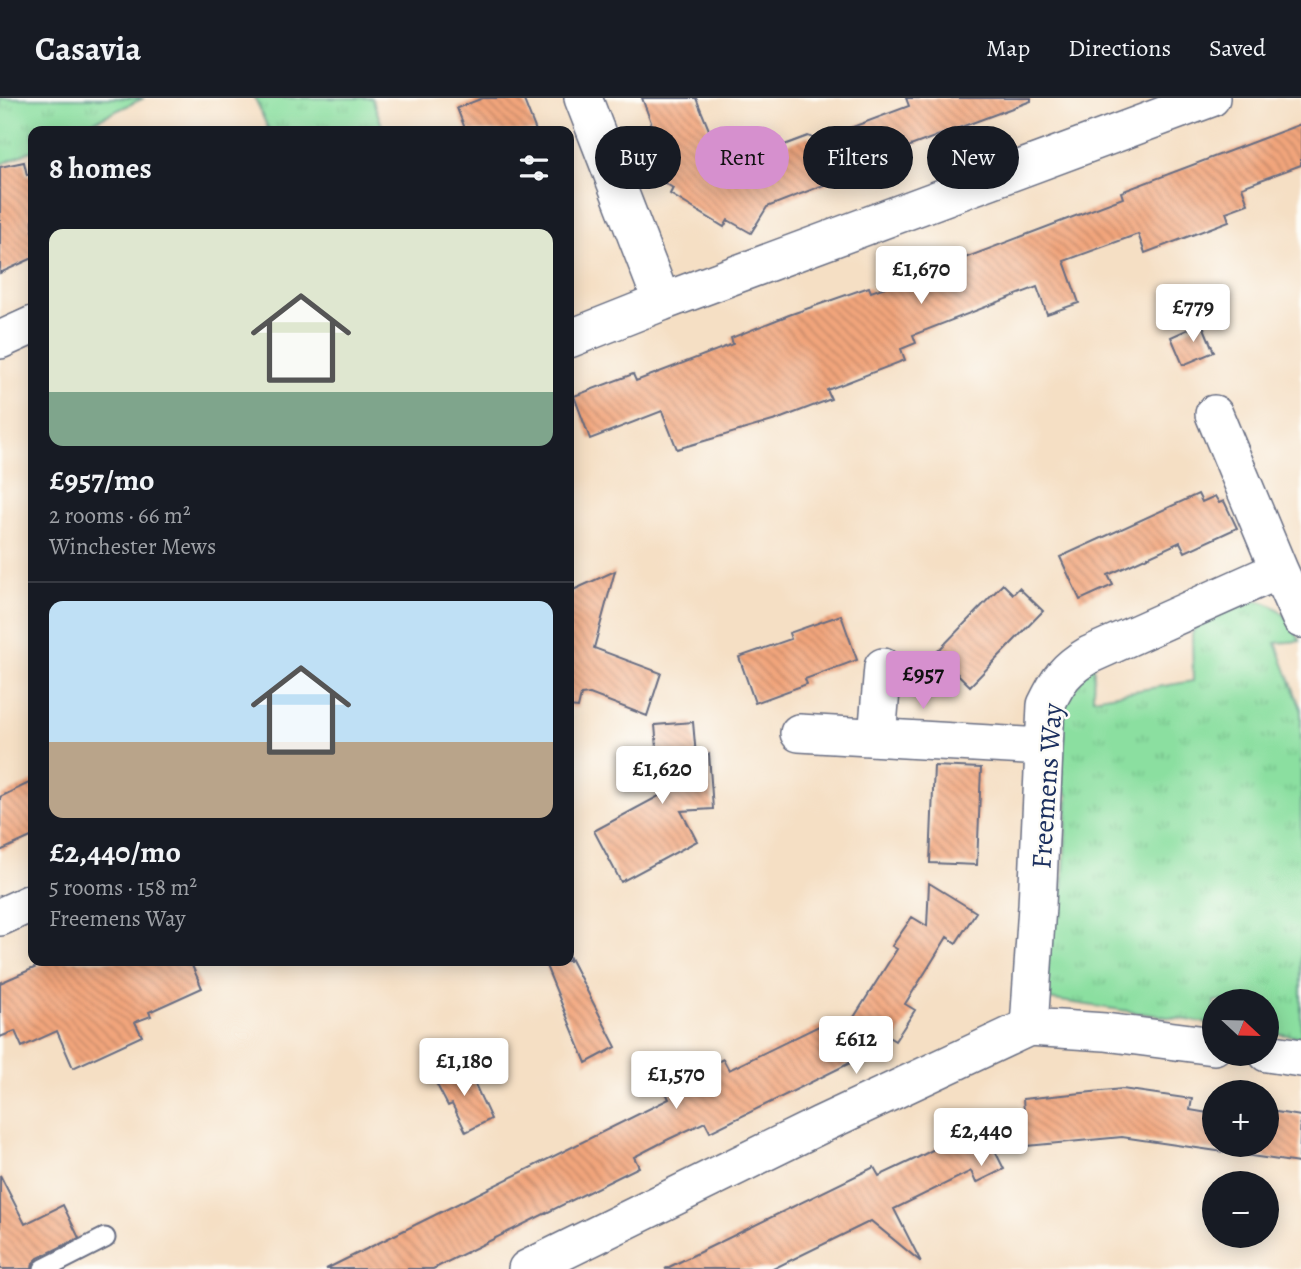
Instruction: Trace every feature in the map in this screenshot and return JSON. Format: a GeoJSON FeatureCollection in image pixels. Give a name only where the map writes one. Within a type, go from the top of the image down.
{"type":"FeatureCollection","features":[{"type":"Feature","properties":{"kind":"street"},"geometry":{"type":"LineString","coordinates":[[583,98],[662,302]]}},
{"type":"Feature","properties":{"kind":"street"},"geometry":{"type":"LineString","coordinates":[[574,337],[1211,98]]}},
{"type":"Feature","properties":{"kind":"street"},"geometry":{"type":"LineString","coordinates":[[0,340],[28,327]]}},
{"type":"Feature","properties":{"kind":"street"},"geometry":{"type":"LineString","coordinates":[[1214,414],[1301,619]]}},
{"type":"Feature","properties":{"kind":"street","name":"Freemens Way"},"geometry":{"type":"LineString","coordinates":[[1029,1027],[1046,705],[1056,683],[1070,666],[1089,655],[1279,570]]}},
{"type":"Feature","properties":{"kind":"street"},"geometry":{"type":"LineString","coordinates":[[877,737],[883,667]]}},
{"type":"Feature","properties":{"kind":"street"},"geometry":{"type":"LineString","coordinates":[[799,733],[1043,747]]}},
{"type":"Feature","properties":{"kind":"street"},"geometry":{"type":"LineString","coordinates":[[0,917],[28,904]]}},
{"type":"Feature","properties":{"kind":"street"},"geometry":{"type":"LineString","coordinates":[[527,1269],[820,1125],[1029,1027],[1105,1032],[1202,1044]]}},
{"type":"Feature","properties":{"kind":"street"},"geometry":{"type":"LineString","coordinates":[[1279,1055],[1301,1058]]}},
{"type":"Feature","properties":{"kind":"lane"},"geometry":{"type":"LineString","coordinates":[[44,1269],[105,1238]]}},
{"type":"Feature","properties":{"kind":"green space"},"geometry":{"type":"Polygon","coordinates":[[[0,98],[144,98],[84,126],[28,126],[28,152],[0,165],[0,98]]]}},
{"type":"Feature","properties":{"kind":"green space"},"geometry":{"type":"Polygon","coordinates":[[[255,98],[372,98],[382,126],[267,126],[255,98]]]}},
{"type":"Feature","properties":{"kind":"green space"},"geometry":{"type":"Polygon","coordinates":[[[1255,600],[1264,602],[1283,614],[1300,641],[1276,643],[1301,709],[1301,1037],[1279,1034],[1279,989],[1202,989],[1202,1022],[1047,999],[1048,903],[1063,888],[1068,795],[1055,776],[1057,706],[1094,664],[1093,698],[1193,681],[1192,634],[1200,617],[1255,600]]]}},
{"type":"Feature","properties":{"kind":"building"},"geometry":{"type":"Polygon","coordinates":[[[483,98],[523,98],[534,126],[464,126],[457,108],[483,98]]]}},
{"type":"Feature","properties":{"kind":"building"},"geometry":{"type":"Polygon","coordinates":[[[642,98],[696,98],[707,126],[695,126],[695,189],[789,189],[789,143],[803,138],[803,189],[814,189],[767,207],[751,233],[728,220],[724,227],[670,194],[672,189],[681,189],[681,126],[652,126],[642,98]]]}},
{"type":"Feature","properties":{"kind":"building"},"geometry":{"type":"Polygon","coordinates":[[[906,98],[1031,98],[1031,101],[964,126],[927,126],[927,140],[913,145],[913,126],[855,126],[909,106],[906,98]]]}},
{"type":"Feature","properties":{"kind":"building"},"geometry":{"type":"Polygon","coordinates":[[[1301,124],[1301,165],[1242,187],[1248,204],[1226,212],[1229,221],[1145,253],[1138,234],[1064,261],[1079,303],[1047,314],[1037,287],[913,335],[916,343],[901,349],[905,360],[827,390],[831,399],[776,420],[677,449],[662,411],[590,439],[574,396],[633,374],[636,381],[733,344],[731,338],[789,315],[869,287],[871,292],[949,264],[1123,198],[1121,192],[1301,124]]]}},
{"type":"Feature","properties":{"kind":"building"},"geometry":{"type":"Polygon","coordinates":[[[24,162],[28,175],[28,260],[0,273],[0,167],[24,162]]]}},
{"type":"Feature","properties":{"kind":"building"},"geometry":{"type":"Polygon","coordinates":[[[1202,323],[1214,352],[1183,365],[1171,337],[1202,323]]]}},
{"type":"Feature","properties":{"kind":"building"},"geometry":{"type":"Polygon","coordinates":[[[1198,494],[1202,502],[1215,496],[1219,503],[1224,501],[1237,528],[1185,552],[1180,542],[1108,575],[1113,585],[1080,600],[1060,557],[1198,494]]]}},
{"type":"Feature","properties":{"kind":"building"},"geometry":{"type":"Polygon","coordinates":[[[615,571],[594,648],[661,673],[647,716],[590,694],[581,695],[578,708],[574,708],[574,590],[615,571]]]}},
{"type":"Feature","properties":{"kind":"building"},"geometry":{"type":"Polygon","coordinates":[[[1003,584],[1013,594],[1019,588],[1043,611],[970,686],[936,653],[1003,584]]]}},
{"type":"Feature","properties":{"kind":"building"},"geometry":{"type":"Polygon","coordinates":[[[841,615],[857,660],[805,679],[807,684],[755,703],[739,657],[791,639],[789,633],[841,615]]]}},
{"type":"Feature","properties":{"kind":"building"},"geometry":{"type":"Polygon","coordinates":[[[693,722],[696,756],[709,754],[713,809],[681,811],[697,841],[621,882],[594,831],[661,795],[655,725],[693,722]]]}},
{"type":"Feature","properties":{"kind":"building"},"geometry":{"type":"Polygon","coordinates":[[[934,766],[981,768],[977,865],[930,863],[934,766]]]}},
{"type":"Feature","properties":{"kind":"building"},"geometry":{"type":"Polygon","coordinates":[[[28,783],[28,838],[0,851],[0,797],[28,783]]]}},
{"type":"Feature","properties":{"kind":"building"},"geometry":{"type":"Polygon","coordinates":[[[929,883],[976,912],[956,943],[947,937],[905,1004],[915,1010],[895,1041],[882,1033],[844,1051],[850,1063],[710,1132],[705,1122],[669,1139],[634,1157],[639,1167],[433,1269],[326,1269],[669,1099],[664,1088],[723,1059],[729,1070],[829,1021],[839,1041],[897,949],[892,946],[912,917],[927,926],[929,883]]]}},
{"type":"Feature","properties":{"kind":"building"},"geometry":{"type":"Polygon","coordinates":[[[39,966],[192,966],[202,988],[149,1012],[151,1016],[135,1022],[142,1036],[73,1068],[57,1031],[22,1047],[15,1031],[0,1037],[0,983],[39,966]]]}},
{"type":"Feature","properties":{"kind":"building"},"geometry":{"type":"Polygon","coordinates":[[[546,966],[574,966],[616,1047],[586,1063],[546,966]]]}},
{"type":"Feature","properties":{"kind":"building"},"geometry":{"type":"Polygon","coordinates":[[[466,1065],[491,1119],[466,1132],[452,1104],[448,1106],[435,1081],[466,1065]]]}},
{"type":"Feature","properties":{"kind":"building"},"geometry":{"type":"Polygon","coordinates":[[[1122,1089],[1192,1099],[1190,1110],[1202,1112],[1202,1149],[1122,1137],[994,1149],[1004,1169],[976,1183],[971,1171],[894,1209],[921,1262],[871,1221],[773,1269],[665,1269],[874,1167],[879,1176],[915,1159],[950,1141],[945,1131],[976,1115],[1024,1112],[1023,1099],[1122,1089]]]}},
{"type":"Feature","properties":{"kind":"building"},"geometry":{"type":"Polygon","coordinates":[[[1279,1112],[1301,1116],[1299,1163],[1258,1157],[1279,1157],[1279,1112]]]}},
{"type":"Feature","properties":{"kind":"building"},"geometry":{"type":"Polygon","coordinates":[[[0,1175],[25,1224],[63,1205],[79,1238],[38,1258],[32,1269],[0,1269],[0,1175]]]}}]}
